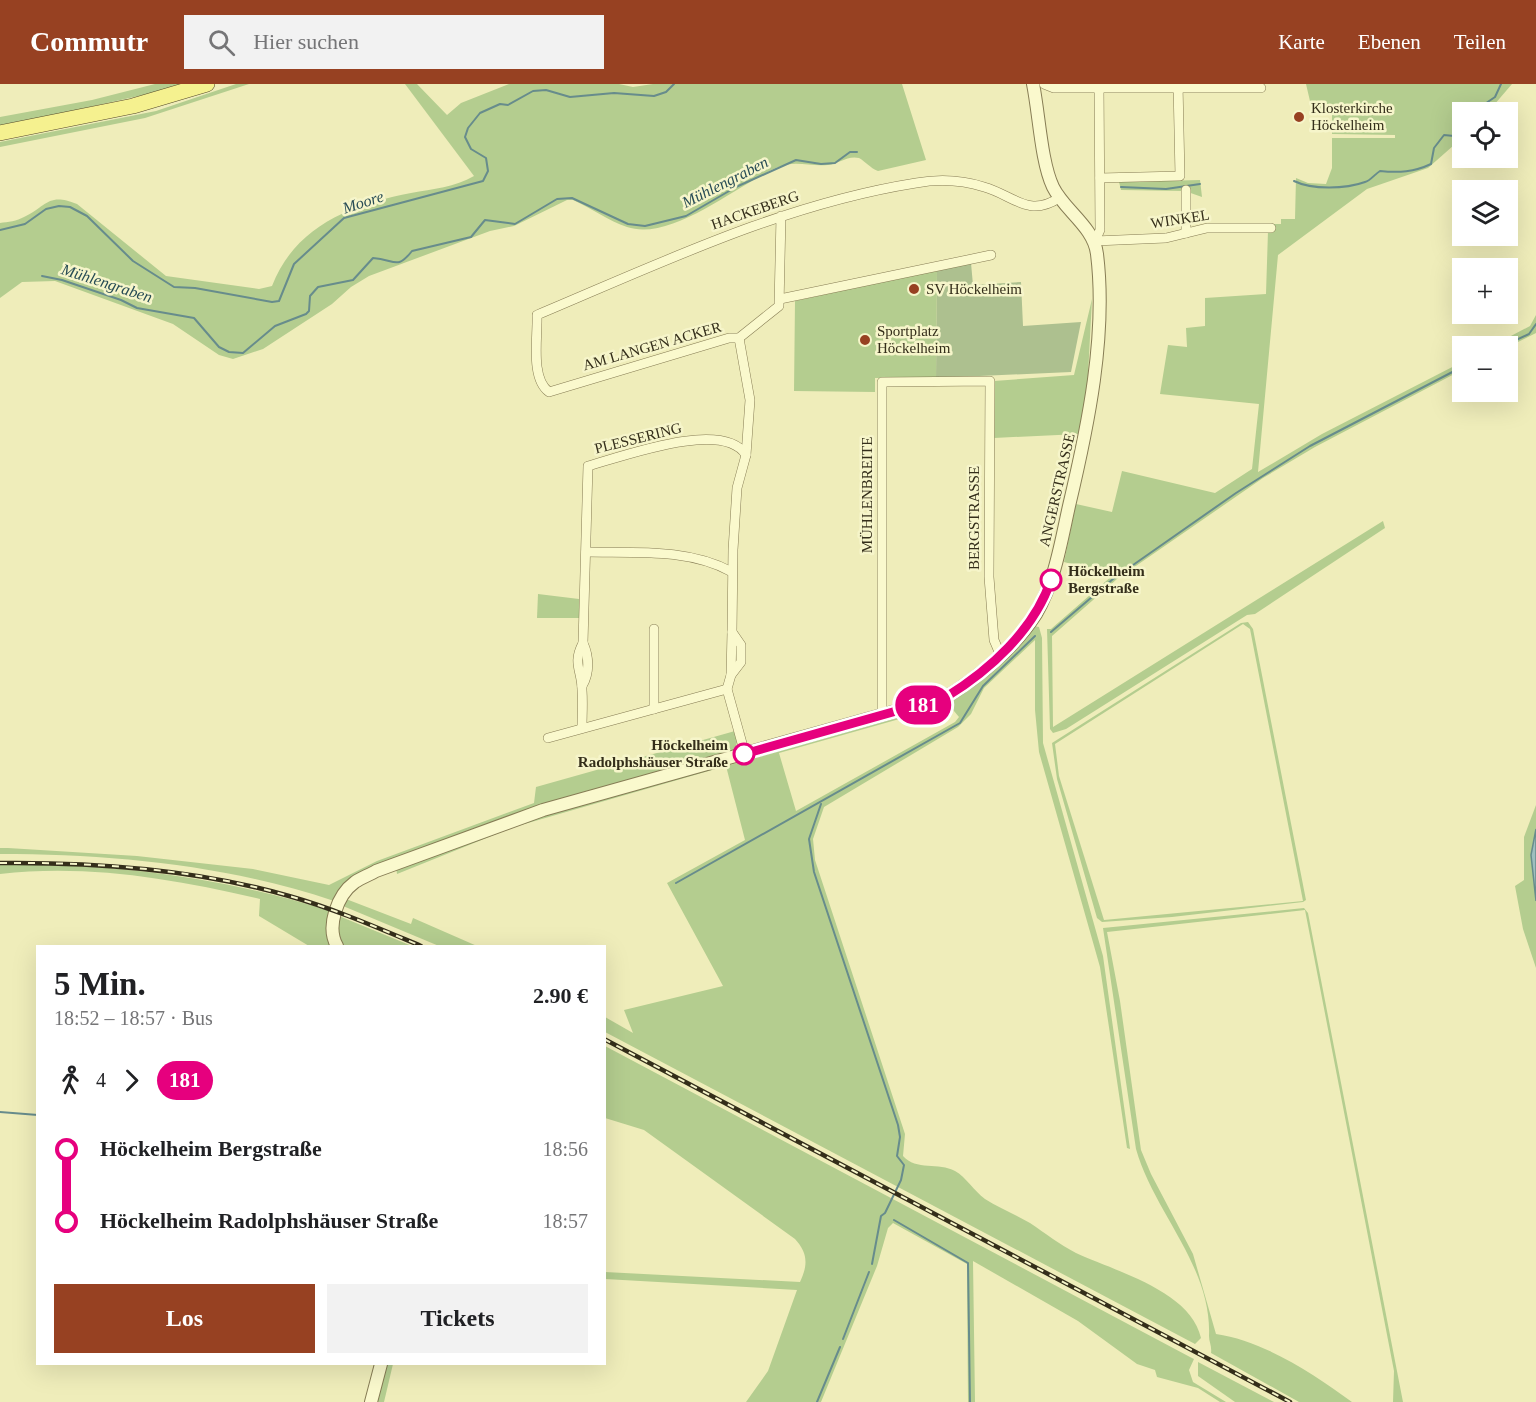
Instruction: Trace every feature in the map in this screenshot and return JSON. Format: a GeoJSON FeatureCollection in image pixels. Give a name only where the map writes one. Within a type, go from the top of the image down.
{"type":"FeatureCollection","features":[{"type":"Feature","properties":{"kind":"main road"},"geometry":{"type":"LineString","coordinates":[[0,133],[133,106],[207,84]]}},
{"type":"Feature","properties":{"kind":"street"},"geometry":{"type":"LineString","coordinates":[[1099,86],[1100,230],[1095,241],[1059,198],[1048,170],[1037,84],[1054,88],[1099,86],[1262,88]]}},
{"type":"Feature","properties":{"kind":"street"},"geometry":{"type":"LineString","coordinates":[[1100,178],[1180,176],[1178,86]]}},
{"type":"Feature","properties":{"kind":"street","name":"HACKEBERG"},"geometry":{"type":"LineString","coordinates":[[542,387],[538,377],[537,315],[722,237],[781,216],[873,191],[934,181],[983,186],[1031,207],[1044,206],[1059,198]]}},
{"type":"Feature","properties":{"kind":"street"},"geometry":{"type":"LineString","coordinates":[[1186,190],[1186,233]]}},
{"type":"Feature","properties":{"kind":"street"},"geometry":{"type":"LineString","coordinates":[[781,216],[780,299],[991,255]]}},
{"type":"Feature","properties":{"kind":"street","name":"WINKEL"},"geometry":{"type":"LineString","coordinates":[[1095,241],[1137,241],[1207,228],[1270,228]]}},
{"type":"Feature","properties":{"kind":"street","name":"ANGERSTRASSE"},"geometry":{"type":"LineString","coordinates":[[338,945],[332,925],[341,896],[354,883],[376,871],[543,810],[882,717],[946,697],[967,684],[1000,654],[1036,613],[1046,595],[1062,539],[1093,398],[1098,286],[1095,241]]}},
{"type":"Feature","properties":{"kind":"street","name":"AM LANGEN ACKER"},"geometry":{"type":"LineString","coordinates":[[542,387],[549,392],[729,338],[739,338],[779,306],[780,299]]}},
{"type":"Feature","properties":{"kind":"street"},"geometry":{"type":"LineString","coordinates":[[739,338],[750,400],[749,431],[746,455],[737,488],[732,572],[732,632],[741,645],[741,662],[731,675],[727,689],[745,754]]}},
{"type":"Feature","properties":{"kind":"street","name":"BERGSTRASSE"},"geometry":{"type":"LineString","coordinates":[[990,381],[989,577],[994,640],[1000,654]]}},
{"type":"Feature","properties":{"kind":"street","name":"MÜHLENBREITE"},"geometry":{"type":"LineString","coordinates":[[882,717],[882,382],[990,381]]}},
{"type":"Feature","properties":{"kind":"street"},"geometry":{"type":"LineString","coordinates":[[732,441],[749,431]]}},
{"type":"Feature","properties":{"kind":"street","name":"PLESSERING"},"geometry":{"type":"LineString","coordinates":[[586,552],[588,466],[662,446],[703,439],[732,441]]}},
{"type":"Feature","properties":{"kind":"street"},"geometry":{"type":"LineString","coordinates":[[732,441],[741,446],[746,455]]}},
{"type":"Feature","properties":{"kind":"street"},"geometry":{"type":"LineString","coordinates":[[717,563],[733,550]]}},
{"type":"Feature","properties":{"kind":"street"},"geometry":{"type":"LineString","coordinates":[[582,728],[582,686],[577,673],[578,654],[583,643],[586,552],[666,553],[717,563],[732,572]]}},
{"type":"Feature","properties":{"kind":"street"},"geometry":{"type":"LineString","coordinates":[[654,629],[654,709]]}},
{"type":"Feature","properties":{"kind":"street"},"geometry":{"type":"LineString","coordinates":[[548,738],[727,689]]}},
{"type":"Feature","properties":{"kind":"street"},"geometry":{"type":"LineString","coordinates":[[371,1402],[381,1365]]}},
{"type":"Feature","properties":{"kind":"green space"},"geometry":{"type":"Polygon","coordinates":[[[155,84],[192,84],[0,127],[0,117],[92,100],[155,84]]]}},
{"type":"Feature","properties":{"kind":"green space"},"geometry":{"type":"Polygon","coordinates":[[[236,84],[249,84],[145,118],[0,147],[0,142],[156,111],[236,84]]]}},
{"type":"Feature","properties":{"kind":"green space"},"geometry":{"type":"Polygon","coordinates":[[[405,84],[417,84],[447,115],[461,103],[509,84],[619,84],[633,87],[653,84],[902,84],[926,160],[878,171],[855,157],[828,165],[785,165],[762,175],[684,219],[664,226],[645,229],[627,227],[573,200],[567,200],[514,226],[490,231],[369,276],[351,287],[332,304],[263,349],[233,359],[219,355],[173,324],[55,281],[22,282],[0,298],[0,223],[21,218],[48,202],[60,199],[77,204],[166,276],[259,289],[272,286],[282,265],[295,248],[328,221],[368,204],[452,185],[474,176],[405,84]]]}},
{"type":"Feature","properties":{"kind":"green space"},"geometry":{"type":"Polygon","coordinates":[[[1306,84],[1512,84],[1497,102],[1452,102],[1452,147],[1428,168],[1367,189],[1278,255],[1258,472],[1322,434],[1452,367],[1452,375],[1315,447],[1263,478],[1117,579],[1052,636],[1053,727],[1383,521],[1385,528],[1255,614],[1247,615],[1066,729],[1053,733],[1050,729],[1047,629],[1051,629],[1113,575],[1064,562],[1076,504],[1112,512],[1122,471],[1215,493],[1252,469],[1259,404],[1160,394],[1168,345],[1187,347],[1186,328],[1205,326],[1205,298],[1266,294],[1268,231],[1273,231],[1274,224],[1281,224],[1281,219],[1295,219],[1296,178],[1308,183],[1326,184],[1332,168],[1332,138],[1395,138],[1395,135],[1332,134],[1332,114],[1313,114],[1306,84]]]}},
{"type":"Feature","properties":{"kind":"green space"},"geometry":{"type":"Polygon","coordinates":[[[1200,180],[1202,197],[1185,191],[1121,190],[1119,182],[1200,180]]]}},
{"type":"Feature","properties":{"kind":"green space"},"geometry":{"type":"Polygon","coordinates":[[[971,263],[973,285],[1021,282],[1023,326],[1081,322],[1071,372],[936,378],[937,270],[971,263]]]}},
{"type":"Feature","properties":{"kind":"green space","name":"Sportplatz Höckelheim"},"geometry":{"type":"Polygon","coordinates":[[[937,270],[936,378],[875,378],[875,392],[794,391],[795,301],[937,270]]]}},
{"type":"Feature","properties":{"kind":"green space"},"geometry":{"type":"Polygon","coordinates":[[[1092,299],[1087,394],[1079,434],[994,438],[994,381],[1074,375],[1092,299]]]}},
{"type":"Feature","properties":{"kind":"green space"},"geometry":{"type":"Polygon","coordinates":[[[1536,315],[1536,333],[1518,342],[1518,336],[1511,336],[1530,326],[1536,315]]]}},
{"type":"Feature","properties":{"kind":"green space"},"geometry":{"type":"Polygon","coordinates":[[[538,594],[579,599],[579,618],[537,618],[538,594]]]}},
{"type":"Feature","properties":{"kind":"green space"},"geometry":{"type":"Polygon","coordinates":[[[1248,622],[1253,629],[1306,900],[1303,902],[1172,917],[1102,922],[1097,918],[1057,779],[1052,743],[1241,623],[1248,622]],[[1243,624],[1055,744],[1059,776],[1104,920],[1303,901],[1250,629],[1243,624]]]}},
{"type":"Feature","properties":{"kind":"green space"},"geometry":{"type":"Polygon","coordinates":[[[1034,626],[1039,627],[1042,638],[1043,743],[1103,956],[1130,1149],[1127,1148],[1100,967],[1039,752],[1035,710],[1035,640],[984,688],[971,714],[958,727],[824,807],[813,839],[815,860],[905,1134],[903,1156],[914,1163],[955,1171],[985,1199],[1030,1223],[1070,1250],[1130,1275],[1167,1295],[1183,1307],[1194,1322],[1201,1338],[1195,1344],[606,1033],[606,1018],[633,1033],[624,1010],[723,986],[667,883],[745,840],[726,766],[514,827],[397,874],[396,867],[494,830],[729,762],[730,765],[748,760],[748,757],[929,707],[1034,626]],[[949,705],[779,753],[796,811],[955,722],[959,717],[949,705]]]}},
{"type":"Feature","properties":{"kind":"green space"},"geometry":{"type":"Polygon","coordinates":[[[735,731],[737,742],[735,750],[376,866],[334,901],[252,878],[169,864],[84,856],[0,854],[0,848],[8,848],[137,856],[253,869],[329,885],[377,861],[534,803],[536,787],[735,731]]]}},
{"type":"Feature","properties":{"kind":"green space"},"geometry":{"type":"Polygon","coordinates":[[[1536,805],[1536,829],[1531,855],[1536,901],[1536,968],[1523,929],[1515,886],[1524,880],[1524,837],[1536,805]]]}},
{"type":"Feature","properties":{"kind":"green space"},"geometry":{"type":"Polygon","coordinates":[[[0,865],[84,867],[167,874],[249,889],[330,911],[332,945],[307,945],[259,916],[260,899],[195,885],[98,872],[33,871],[0,874],[0,865]]]}},
{"type":"Feature","properties":{"kind":"green space"},"geometry":{"type":"Polygon","coordinates":[[[346,899],[411,924],[413,918],[475,945],[437,945],[343,906],[346,899]]]}},
{"type":"Feature","properties":{"kind":"green space"},"geometry":{"type":"Polygon","coordinates":[[[1304,908],[1308,913],[1403,1402],[1393,1402],[1394,1371],[1305,910],[1107,932],[1120,1001],[1141,1150],[1193,1254],[1216,1334],[1252,1344],[1288,1360],[1352,1402],[1299,1402],[1211,1353],[1207,1310],[1201,1286],[1192,1263],[1144,1173],[1136,1149],[1103,928],[1304,908]]]}},
{"type":"Feature","properties":{"kind":"green space"},"geometry":{"type":"Polygon","coordinates":[[[339,916],[410,945],[343,945],[337,928],[339,916]]]}},
{"type":"Feature","properties":{"kind":"green space"},"geometry":{"type":"Polygon","coordinates":[[[606,1047],[1194,1359],[1189,1370],[1193,1382],[1226,1402],[1220,1402],[1198,1388],[1157,1377],[1155,1370],[1137,1364],[1078,1321],[973,1261],[975,1402],[968,1402],[967,1264],[893,1223],[888,1228],[877,1266],[821,1402],[746,1402],[768,1371],[797,1290],[606,1279],[606,1272],[800,1282],[805,1265],[804,1254],[795,1239],[644,1130],[606,1118],[606,1047]]]}},
{"type":"Feature","properties":{"kind":"green space"},"geometry":{"type":"Polygon","coordinates":[[[1198,1362],[1274,1402],[1235,1402],[1198,1376],[1198,1362]]]}},
{"type":"Feature","properties":{"kind":"green space"},"geometry":{"type":"Polygon","coordinates":[[[384,1365],[393,1365],[384,1402],[374,1402],[384,1365]]]}},
{"type":"Feature","properties":{"kind":"water"},"geometry":{"type":"Polygon","coordinates":[[[1536,829],[1536,901],[1531,855],[1536,829]]]}},
{"type":"Feature","properties":{"kind":"waterway","name":"Moore"},"geometry":{"type":"LineString","coordinates":[[0,230],[25,224],[46,209],[59,206],[70,207],[87,216],[133,261],[174,287],[195,288],[272,302],[279,301],[294,264],[344,218],[483,181],[488,171],[486,158],[471,149],[465,137],[468,128],[480,113],[500,104],[508,105],[533,91],[546,90],[570,97],[614,93],[654,96],[666,92],[674,84]]}},
{"type":"Feature","properties":{"kind":"waterway","name":"Mühlengraben"},"geometry":{"type":"LineString","coordinates":[[1488,102],[1495,97],[1501,84]]}},
{"type":"Feature","properties":{"kind":"waterway","name":"Mühlengraben"},"geometry":{"type":"LineString","coordinates":[[1294,181],[1310,186],[1339,187],[1367,181],[1380,171],[1400,172],[1419,169],[1431,164],[1434,148],[1444,135],[1452,136]]}},
{"type":"Feature","properties":{"kind":"waterway","name":"Mühlengraben"},"geometry":{"type":"LineString","coordinates":[[42,276],[62,280],[121,300],[137,308],[194,318],[219,347],[229,352],[243,353],[275,326],[306,314],[309,311],[310,296],[318,287],[353,280],[373,258],[398,262],[412,251],[471,237],[485,220],[515,224],[557,199],[572,198],[628,224],[645,226],[686,216],[736,187],[796,160],[821,164],[835,163],[850,152],[857,152]]}},
{"type":"Feature","properties":{"kind":"waterway","name":"Mühlengraben"},"geometry":{"type":"LineString","coordinates":[[1121,187],[1166,189],[1200,184]]}},
{"type":"Feature","properties":{"kind":"waterway"},"geometry":{"type":"LineString","coordinates":[[1518,339],[1529,334],[1536,324]]}},
{"type":"Feature","properties":{"kind":"waterway"},"geometry":{"type":"LineString","coordinates":[[1051,632],[1113,579],[1236,493],[1310,446],[1452,372]]}},
{"type":"Feature","properties":{"kind":"waterway"},"geometry":{"type":"LineString","coordinates":[[676,883],[960,723],[983,686],[1035,636]]}},
{"type":"Feature","properties":{"kind":"waterway"},"geometry":{"type":"LineString","coordinates":[[821,804],[809,839],[814,872],[898,1125],[900,1137],[897,1156],[904,1165],[901,1180],[885,1213],[881,1216],[872,1264]]}},
{"type":"Feature","properties":{"kind":"waterway"},"geometry":{"type":"LineString","coordinates":[[0,1112],[36,1115]]}},
{"type":"Feature","properties":{"kind":"waterway"},"geometry":{"type":"LineString","coordinates":[[894,1220],[968,1263],[970,1402]]}},
{"type":"Feature","properties":{"kind":"waterway"},"geometry":{"type":"LineString","coordinates":[[843,1339],[869,1272]]}},
{"type":"Feature","properties":{"kind":"waterway"},"geometry":{"type":"LineString","coordinates":[[817,1402],[840,1347]]}},
{"type":"Feature","properties":{"kind":"railway"},"geometry":{"type":"LineString","coordinates":[[0,863],[110,866],[218,879],[306,901],[419,945]]}},
{"type":"Feature","properties":{"kind":"railway"},"geometry":{"type":"LineString","coordinates":[[606,1040],[1290,1402]]}},
{"type":"Feature","properties":{"kind":"bus line","name":"181"},"geometry":{"type":"LineString","coordinates":[[744,754],[882,717],[946,697],[967,684],[1010,645],[1030,623],[1046,595],[1051,580]]}},
{"type":"Feature","properties":{"kind":"place","name":"Klosterkirche Höckelheim"},"geometry":{"type":"Point","coordinates":[1299,117]}},
{"type":"Feature","properties":{"kind":"place","name":"SV Höckelheim"},"geometry":{"type":"Point","coordinates":[914,289]}},
{"type":"Feature","properties":{"kind":"place","name":"Sportplatz Höckelheim"},"geometry":{"type":"Point","coordinates":[865,340]}},
{"type":"Feature","properties":{"kind":"place","name":"Höckelheim Bergstraße"},"geometry":{"type":"Point","coordinates":[1051,580]}},
{"type":"Feature","properties":{"kind":"place","name":"Höckelheim Radolphshäuser Straße"},"geometry":{"type":"Point","coordinates":[744,754]}}]}
